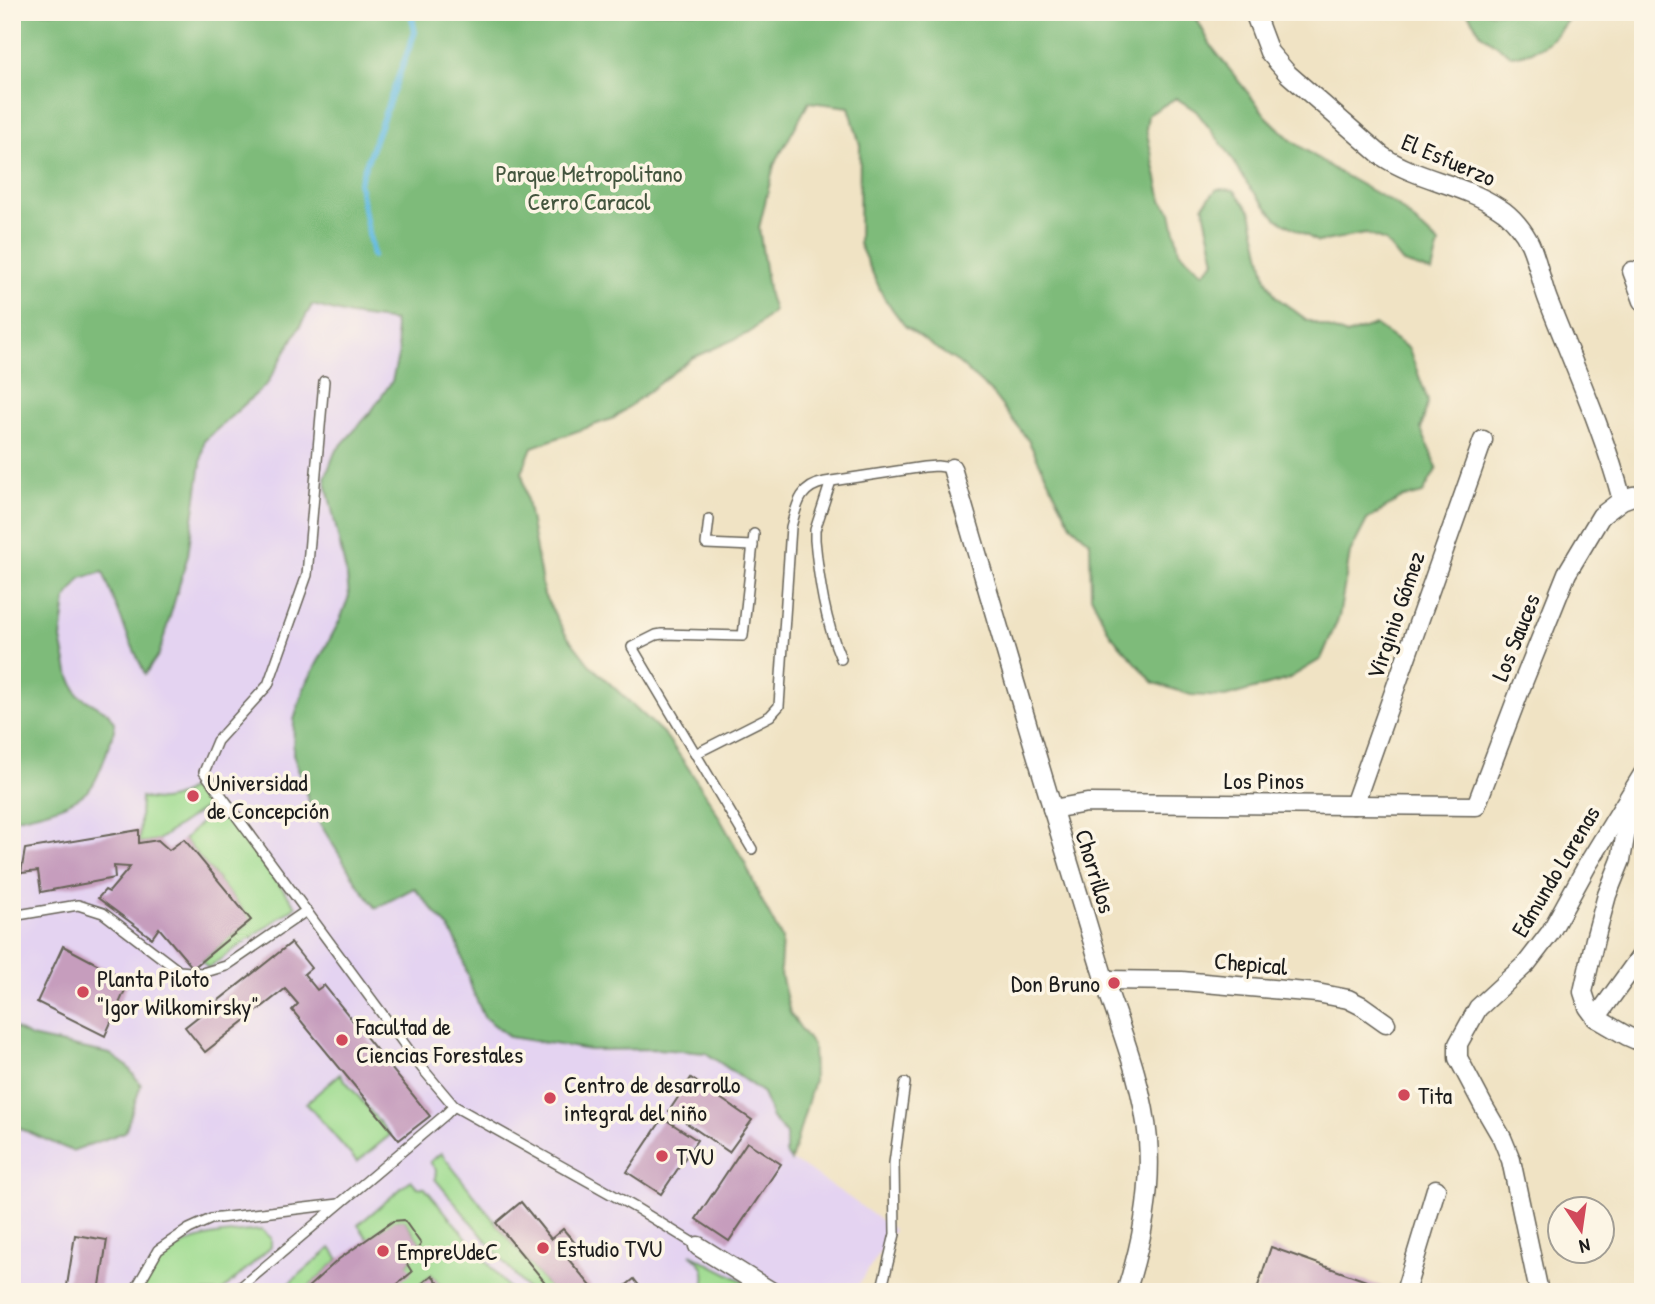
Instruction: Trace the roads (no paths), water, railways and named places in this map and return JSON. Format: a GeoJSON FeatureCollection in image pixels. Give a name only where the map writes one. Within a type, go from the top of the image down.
{"type":"FeatureCollection","features":[{"type":"Feature","properties":{"kind":"street","name":"El Esfuerzo"},"geometry":{"type":"LineString","coordinates":[[1254,12],[1269,52],[1287,74],[1382,156],[1432,180],[1471,193],[1501,209],[1517,224],[1530,244],[1548,301],[1566,341],[1622,500]]}},
{"type":"Feature","properties":{"kind":"street"},"geometry":{"type":"LineString","coordinates":[[1632,271],[1643,300]]}},
{"type":"Feature","properties":{"kind":"street","name":"Virginio Gómez"},"geometry":{"type":"LineString","coordinates":[[1354,805],[1483,440]]}},
{"type":"Feature","properties":{"kind":"street","name":"Chorrillos"},"geometry":{"type":"LineString","coordinates":[[952,468],[1052,809],[1138,1086],[1148,1141],[1147,1203],[1142,1236],[1126,1292]]}},
{"type":"Feature","properties":{"kind":"street"},"geometry":{"type":"LineString","coordinates":[[1622,500],[1643,495]]}},
{"type":"Feature","properties":{"kind":"street","name":"Los Sauces"},"geometry":{"type":"LineString","coordinates":[[1476,806],[1567,573],[1601,516],[1622,500]]}},
{"type":"Feature","properties":{"kind":"street"},"geometry":{"type":"LineString","coordinates":[[1638,781],[1621,860],[1607,895],[1583,992],[1588,1007],[1596,1018],[1643,1043]]}},
{"type":"Feature","properties":{"kind":"street","name":"Edmundo Larenas"},"geometry":{"type":"LineString","coordinates":[[1539,1292],[1511,1160],[1502,1138],[1458,1058],[1458,1044],[1478,1009],[1527,963],[1550,933],[1638,781]]}},
{"type":"Feature","properties":{"kind":"street","name":"Los Pinos"},"geometry":{"type":"LineString","coordinates":[[1052,809],[1087,803],[1476,806]]}},
{"type":"Feature","properties":{"kind":"street"},"geometry":{"type":"LineString","coordinates":[[1596,1018],[1643,953]]}},
{"type":"Feature","properties":{"kind":"street","name":"Chepical"},"geometry":{"type":"LineString","coordinates":[[1104,980],[1182,981],[1317,993],[1348,999],[1386,1023]]}},
{"type":"Feature","properties":{"kind":"street"},"geometry":{"type":"LineString","coordinates":[[1405,1292],[1436,1189]]}},
{"type":"Feature","properties":{"kind":"street"},"geometry":{"type":"LineString","coordinates":[[698,1246],[772,1292]]}},
{"type":"Feature","properties":{"kind":"lane"},"geometry":{"type":"LineString","coordinates":[[324,381],[307,575],[268,685],[217,741],[204,772],[422,1068],[454,1106],[636,1208],[698,1246]]}},
{"type":"Feature","properties":{"kind":"lane"},"geometry":{"type":"LineString","coordinates":[[695,754],[770,716],[779,706],[791,527],[798,501],[806,490],[818,483],[831,481],[924,467],[952,468]]}},
{"type":"Feature","properties":{"kind":"lane"},"geometry":{"type":"LineString","coordinates":[[831,481],[815,530],[815,540],[823,603],[841,659]]}},
{"type":"Feature","properties":{"kind":"lane"},"geometry":{"type":"LineString","coordinates":[[709,519],[706,544],[753,546]]}},
{"type":"Feature","properties":{"kind":"lane"},"geometry":{"type":"LineString","coordinates":[[752,849],[632,647],[662,634],[743,636],[754,534]]}},
{"type":"Feature","properties":{"kind":"lane"},"geometry":{"type":"LineString","coordinates":[[12,916],[78,905],[103,913],[179,971],[202,973],[226,966],[306,911]]}},
{"type":"Feature","properties":{"kind":"lane"},"geometry":{"type":"LineString","coordinates":[[881,1292],[895,1234],[894,1163],[905,1083]]}},
{"type":"Feature","properties":{"kind":"lane"},"geometry":{"type":"LineString","coordinates":[[235,1292],[454,1106]]}},
{"type":"Feature","properties":{"kind":"lane"},"geometry":{"type":"LineString","coordinates":[[134,1292],[158,1250],[189,1229],[211,1219],[340,1204]]}},
{"type":"Feature","properties":{"kind":"waterway"},"geometry":{"type":"LineString","coordinates":[[373,256],[359,183],[415,32],[411,12]]}},
{"type":"Feature","properties":{"kind":"place","name":"Universidad de Concepción"},"geometry":{"type":"Point","coordinates":[193,796]}},
{"type":"Feature","properties":{"kind":"place","name":"Don Bruno"},"geometry":{"type":"Point","coordinates":[1114,983]}},
{"type":"Feature","properties":{"kind":"place","name":"Planta Piloto \"Igor Wilkomirsky\""},"geometry":{"type":"Point","coordinates":[83,992]}},
{"type":"Feature","properties":{"kind":"place","name":"Facultad de Ciencias Forestales"},"geometry":{"type":"Point","coordinates":[342,1040]}},
{"type":"Feature","properties":{"kind":"place","name":"Tita"},"geometry":{"type":"Point","coordinates":[1404,1095]}},
{"type":"Feature","properties":{"kind":"place","name":"Centro de desarrollo integral del niño"},"geometry":{"type":"Point","coordinates":[550,1098]}},
{"type":"Feature","properties":{"kind":"place","name":"TVU"},"geometry":{"type":"Point","coordinates":[662,1156]}},
{"type":"Feature","properties":{"kind":"place","name":"Estudio TVU"},"geometry":{"type":"Point","coordinates":[543,1248]}},
{"type":"Feature","properties":{"kind":"place","name":"EmpreUdeC"},"geometry":{"type":"Point","coordinates":[383,1251]}},
{"type":"Feature","properties":{"kind":"park label","name":"Parque Metropolitano Cerro Caracol"},"geometry":{"type":"Point","coordinates":[589,187]}}]}
